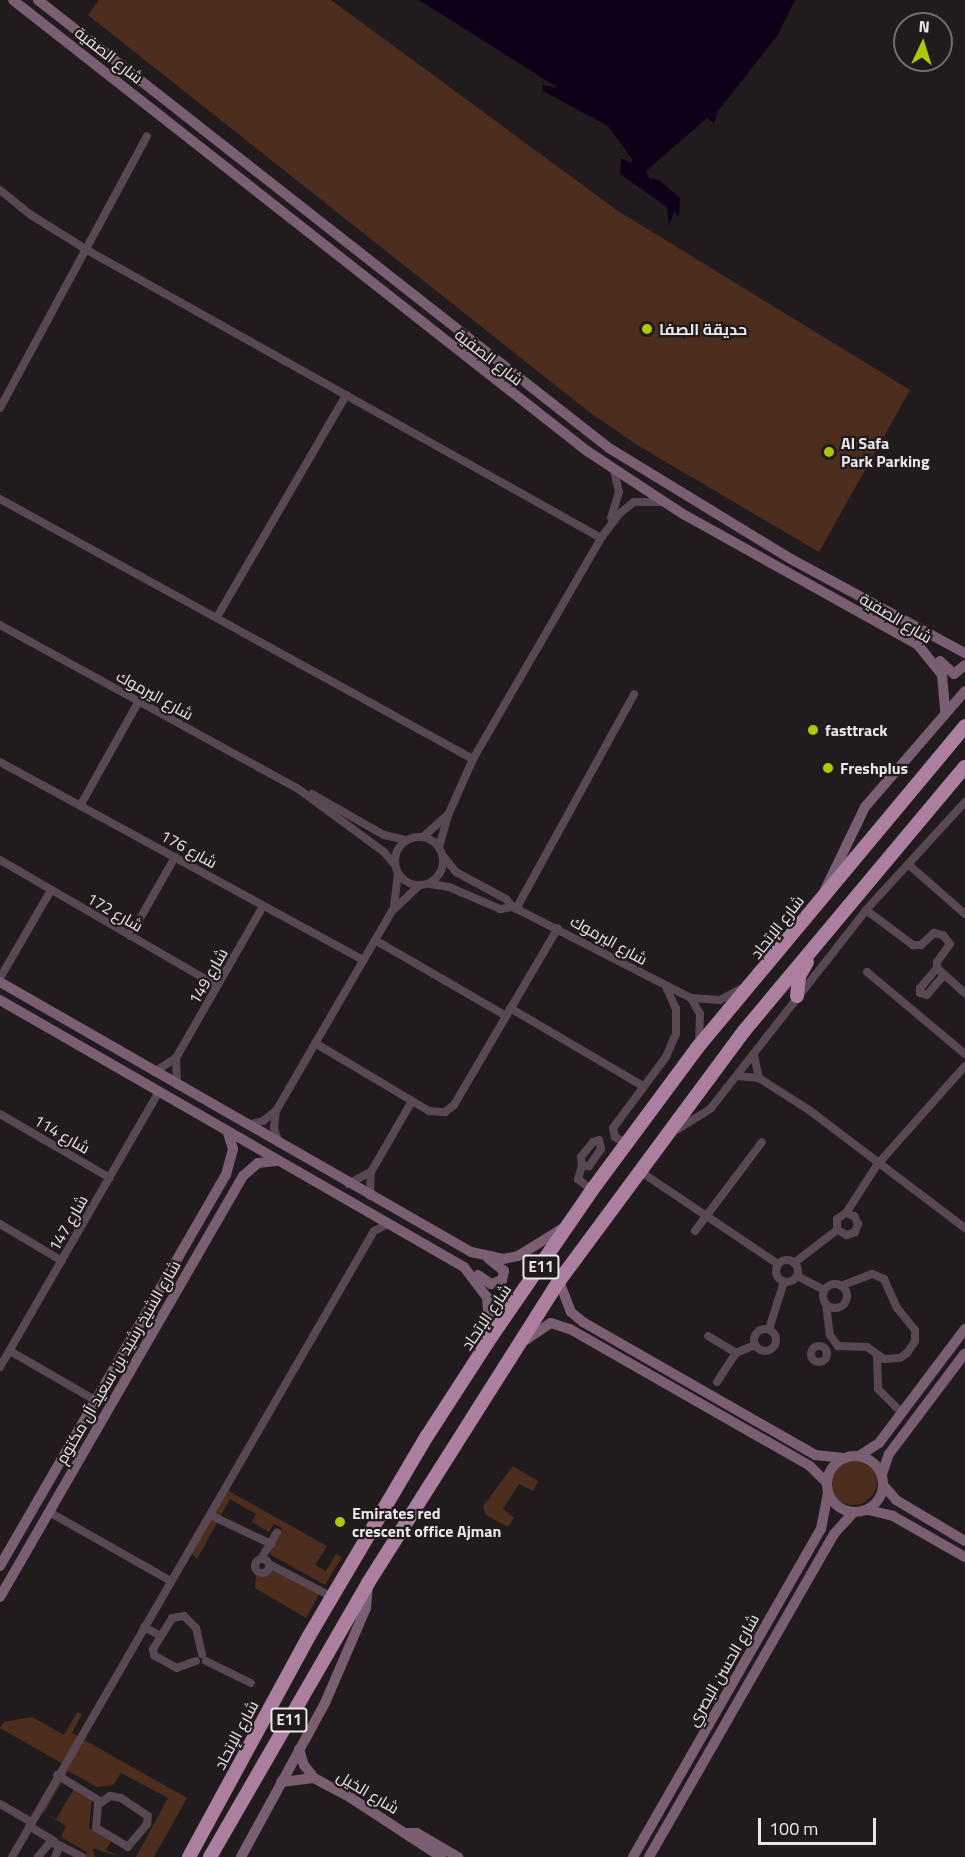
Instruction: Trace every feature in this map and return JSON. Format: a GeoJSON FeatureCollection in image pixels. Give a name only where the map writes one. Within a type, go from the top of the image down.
{"type":"FeatureCollection","features":[{"type":"Feature","properties":{"kind":"highway","name":"شارع الإتحاد"},"geometry":{"type":"LineString","coordinates":[[189,1857],[332,1597],[489,1340],[592,1190],[697,1048],[755,983],[822,896],[962,733]]}},
{"type":"Feature","properties":{"kind":"highway","name":"E11"},"geometry":{"type":"LineString","coordinates":[[210,1857],[368,1583],[559,1281],[656,1150],[819,938],[965,767]]}},
{"type":"Feature","properties":{"kind":"highway"},"geometry":{"type":"LineString","coordinates":[[797,996],[799,976],[817,948],[819,938]]}},
{"type":"Feature","properties":{"kind":"main road","name":"شارع الصفية"},"geometry":{"type":"LineString","coordinates":[[12,0],[614,471],[665,503],[927,652],[945,684],[945,712]]}},
{"type":"Feature","properties":{"kind":"main road","name":"شارع الصفية"},"geometry":{"type":"LineString","coordinates":[[38,0],[609,448],[700,506],[965,653]]}},
{"type":"Feature","properties":{"kind":"main road"},"geometry":{"type":"LineString","coordinates":[[927,652],[951,673],[961,672],[965,663],[949,646]]}},
{"type":"Feature","properties":{"kind":"main road"},"geometry":{"type":"LineString","coordinates":[[822,896],[865,807],[965,691]]}},
{"type":"Feature","properties":{"kind":"main road"},"geometry":{"type":"LineString","coordinates":[[0,980],[370,1197],[486,1257],[504,1271],[500,1283],[490,1284],[0,1000]]}},
{"type":"Feature","properties":{"kind":"main road"},"geometry":{"type":"LineString","coordinates":[[146,1084],[154,1072]]}},
{"type":"Feature","properties":{"kind":"main road","name":"شارع الشيخ رشيد بن سعيد آل مكتوم"},"geometry":{"type":"LineString","coordinates":[[3,1561],[221,1183],[232,1158],[228,1132]]}},
{"type":"Feature","properties":{"kind":"main road","name":"شارع الشيخ رشيد بن سعيد آل مكتوم"},"geometry":{"type":"LineString","coordinates":[[0,1597],[234,1191],[252,1166],[277,1161]]}},
{"type":"Feature","properties":{"kind":"main road"},"geometry":{"type":"LineString","coordinates":[[221,1183],[229,1182],[234,1191]]}},
{"type":"Feature","properties":{"kind":"main road"},"geometry":{"type":"LineString","coordinates":[[486,1257],[518,1256],[570,1224]]}},
{"type":"Feature","properties":{"kind":"main road"},"geometry":{"type":"LineString","coordinates":[[470,1271],[483,1288],[490,1305],[489,1340]]}},
{"type":"Feature","properties":{"kind":"main road"},"geometry":{"type":"LineString","coordinates":[[559,1281],[571,1312],[583,1322],[815,1455],[844,1458],[859,1456],[879,1443],[965,1329]]}},
{"type":"Feature","properties":{"kind":"main road"},"geometry":{"type":"LineString","coordinates":[[514,1349],[550,1323],[570,1329],[810,1467],[826,1482]]}},
{"type":"Feature","properties":{"kind":"main road"},"geometry":{"type":"LineString","coordinates":[[882,1474],[889,1454],[965,1353]]}},
{"type":"Feature","properties":{"kind":"main road"},"geometry":{"type":"LineString","coordinates":[[859,1456],[873,1462],[882,1474],[884,1486],[879,1500],[868,1510]]}},
{"type":"Feature","properties":{"kind":"main road"},"geometry":{"type":"LineString","coordinates":[[844,1458],[832,1467],[826,1482],[828,1494],[838,1507],[854,1513],[868,1510],[893,1516],[965,1557]]}},
{"type":"Feature","properties":{"kind":"main road"},"geometry":{"type":"LineString","coordinates":[[884,1486],[896,1500],[965,1541]]}},
{"type":"Feature","properties":{"kind":"main road","name":"شارع الحسن البصري"},"geometry":{"type":"LineString","coordinates":[[633,1857],[821,1529],[828,1494]]}},
{"type":"Feature","properties":{"kind":"main road","name":"شارع الحسن البصري"},"geometry":{"type":"LineString","coordinates":[[649,1857],[836,1530],[854,1513]]}},
{"type":"Feature","properties":{"kind":"main road"},"geometry":{"type":"LineString","coordinates":[[12,1545],[19,1552],[26,1552]]}},
{"type":"Feature","properties":{"kind":"main road"},"geometry":{"type":"LineString","coordinates":[[3,1561],[12,1556],[18,1565]]}},
{"type":"Feature","properties":{"kind":"main road"},"geometry":{"type":"LineString","coordinates":[[241,1857],[325,1703],[363,1617],[368,1583]]}},
{"type":"Feature","properties":{"kind":"main road","name":"شارع الخيل"},"geometry":{"type":"LineString","coordinates":[[299,1749],[304,1765],[314,1779],[441,1857]]}},
{"type":"Feature","properties":{"kind":"main road","name":"شارع الخيل"},"geometry":{"type":"LineString","coordinates":[[281,1782],[314,1779]]}},
{"type":"Feature","properties":{"kind":"main road","name":"شارع الخيل"},"geometry":{"type":"LineString","coordinates":[[405,1833],[417,1833],[458,1857]]}},
{"type":"Feature","properties":{"kind":"street"},"geometry":{"type":"LineString","coordinates":[[0,408],[147,136]]}},
{"type":"Feature","properties":{"kind":"street"},"geometry":{"type":"LineString","coordinates":[[0,190],[31,215],[87,250],[603,535]]}},
{"type":"Feature","properties":{"kind":"street"},"geometry":{"type":"LineString","coordinates":[[217,617],[346,395]]}},
{"type":"Feature","properties":{"kind":"street"},"geometry":{"type":"LineString","coordinates":[[439,847],[449,813],[473,759],[603,535],[618,500],[614,471]]}},
{"type":"Feature","properties":{"kind":"street"},"geometry":{"type":"LineString","coordinates":[[0,499],[473,759]]}},
{"type":"Feature","properties":{"kind":"street"},"geometry":{"type":"LineString","coordinates":[[603,535],[634,502],[665,503]]}},
{"type":"Feature","properties":{"kind":"street","name":"شارع اليرموك"},"geometry":{"type":"LineString","coordinates":[[0,625],[384,835],[406,840]]}},
{"type":"Feature","properties":{"kind":"street"},"geometry":{"type":"LineString","coordinates":[[514,908],[634,694]]}},
{"type":"Feature","properties":{"kind":"street"},"geometry":{"type":"LineString","coordinates":[[80,806],[138,701]]}},
{"type":"Feature","properties":{"kind":"street","name":"شارع 176"},"geometry":{"type":"LineString","coordinates":[[0,762],[363,960]]}},
{"type":"Feature","properties":{"kind":"street","name":"شارع اليرموك"},"geometry":{"type":"LineString","coordinates":[[297,788],[384,852],[396,869]]}},
{"type":"Feature","properties":{"kind":"street"},"geometry":{"type":"LineString","coordinates":[[656,1150],[685,1122],[707,1113],[866,910],[965,802]]}},
{"type":"Feature","properties":{"kind":"street"},"geometry":{"type":"LineString","coordinates":[[392,911],[397,851],[406,840],[423,837],[449,813]]}},
{"type":"Feature","properties":{"kind":"street"},"geometry":{"type":"LineString","coordinates":[[247,1125],[263,1121],[276,1111],[392,911],[439,876],[443,856],[439,847],[423,837]]}},
{"type":"Feature","properties":{"kind":"street","name":"شارع اليرموك"},"geometry":{"type":"LineString","coordinates":[[443,856],[456,872],[506,899],[514,908],[558,928],[691,998],[720,1000],[755,983]]}},
{"type":"Feature","properties":{"kind":"street"},"geometry":{"type":"LineString","coordinates":[[130,936],[176,857]]}},
{"type":"Feature","properties":{"kind":"street","name":"شارع 172"},"geometry":{"type":"LineString","coordinates":[[0,860],[217,986]]}},
{"type":"Feature","properties":{"kind":"street"},"geometry":{"type":"LineString","coordinates":[[909,865],[965,914]]}},
{"type":"Feature","properties":{"kind":"street"},"geometry":{"type":"LineString","coordinates":[[396,869],[407,882],[424,885]]}},
{"type":"Feature","properties":{"kind":"street","name":"شارع اليرموك"},"geometry":{"type":"LineString","coordinates":[[424,885],[449,887],[500,909],[514,908]]}},
{"type":"Feature","properties":{"kind":"street"},"geometry":{"type":"LineString","coordinates":[[0,980],[51,890]]}},
{"type":"Feature","properties":{"kind":"street","name":"شارع 149"},"geometry":{"type":"LineString","coordinates":[[176,1059],[263,906]]}},
{"type":"Feature","properties":{"kind":"street"},"geometry":{"type":"LineString","coordinates":[[866,910],[913,945],[921,945],[934,933],[943,934],[950,944],[920,993],[927,995],[944,975]]}},
{"type":"Feature","properties":{"kind":"street"},"geometry":{"type":"LineString","coordinates":[[315,1044],[435,1113],[450,1109],[558,928]]}},
{"type":"Feature","properties":{"kind":"street"},"geometry":{"type":"LineString","coordinates":[[375,940],[506,1016]]}},
{"type":"Feature","properties":{"kind":"street"},"geometry":{"type":"LineString","coordinates":[[937,968],[965,993]]}},
{"type":"Feature","properties":{"kind":"street"},"geometry":{"type":"LineString","coordinates":[[867,972],[965,1054]]}},
{"type":"Feature","properties":{"kind":"street"},"geometry":{"type":"LineString","coordinates":[[592,1190],[578,1179],[582,1166],[590,1164],[602,1147],[600,1141],[612,1132],[666,1057],[676,1034],[676,1009],[665,986]]}},
{"type":"Feature","properties":{"kind":"street"},"geometry":{"type":"LineString","coordinates":[[691,998],[700,1014],[697,1048]]}},
{"type":"Feature","properties":{"kind":"street"},"geometry":{"type":"LineString","coordinates":[[510,1008],[643,1086]]}},
{"type":"Feature","properties":{"kind":"street"},"geometry":{"type":"LineString","coordinates":[[754,1055],[759,1078]]}},
{"type":"Feature","properties":{"kind":"street"},"geometry":{"type":"LineString","coordinates":[[154,1072],[176,1059],[177,1085]]}},
{"type":"Feature","properties":{"kind":"street"},"geometry":{"type":"LineString","coordinates":[[837,1230],[837,1218],[846,1213],[877,1165],[963,1072]]}},
{"type":"Feature","properties":{"kind":"street"},"geometry":{"type":"LineString","coordinates":[[737,1076],[759,1078],[809,1110],[877,1165],[965,1228]]}},
{"type":"Feature","properties":{"kind":"street","name":"شارع 147"},"geometry":{"type":"LineString","coordinates":[[0,1367],[159,1092]]}},
{"type":"Feature","properties":{"kind":"street"},"geometry":{"type":"LineString","coordinates":[[370,1197],[371,1172],[412,1101]]}},
{"type":"Feature","properties":{"kind":"street"},"geometry":{"type":"LineString","coordinates":[[276,1111],[274,1128],[280,1144]]}},
{"type":"Feature","properties":{"kind":"street","name":"شارع 114"},"geometry":{"type":"LineString","coordinates":[[0,1114],[110,1178]]}},
{"type":"Feature","properties":{"kind":"street"},"geometry":{"type":"LineString","coordinates":[[612,1132],[627,1144]]}},
{"type":"Feature","properties":{"kind":"street"},"geometry":{"type":"LineString","coordinates":[[695,1231],[762,1142]]}},
{"type":"Feature","properties":{"kind":"street"},"geometry":{"type":"LineString","coordinates":[[348,1184],[371,1172]]}},
{"type":"Feature","properties":{"kind":"street"},"geometry":{"type":"LineString","coordinates":[[641,1172],[706,1218],[778,1264]]}},
{"type":"Feature","properties":{"kind":"street"},"geometry":{"type":"LineString","coordinates":[[837,1230],[847,1235],[856,1229],[856,1218],[846,1213]]}},
{"type":"Feature","properties":{"kind":"street"},"geometry":{"type":"LineString","coordinates":[[12,1857],[57,1775],[374,1230],[373,1215]]}},
{"type":"Feature","properties":{"kind":"street"},"geometry":{"type":"LineString","coordinates":[[0,1224],[62,1260]]}},
{"type":"Feature","properties":{"kind":"street"},"geometry":{"type":"LineString","coordinates":[[374,1230],[388,1224]]}},
{"type":"Feature","properties":{"kind":"street"},"geometry":{"type":"LineString","coordinates":[[794,1263],[837,1230]]}},
{"type":"Feature","properties":{"kind":"street"},"geometry":{"type":"LineString","coordinates":[[778,1264],[786,1260],[794,1263]]}},
{"type":"Feature","properties":{"kind":"street"},"geometry":{"type":"LineString","coordinates":[[794,1263],[797,1276]]}},
{"type":"Feature","properties":{"kind":"street"},"geometry":{"type":"LineString","coordinates":[[778,1264],[776,1275],[784,1282]]}},
{"type":"Feature","properties":{"kind":"street"},"geometry":{"type":"LineString","coordinates":[[872,1274],[880,1276],[897,1308],[915,1330],[915,1341],[900,1358],[877,1356],[862,1346],[838,1346],[830,1335],[825,1290],[830,1285],[841,1286],[872,1274]]}},
{"type":"Feature","properties":{"kind":"street"},"geometry":{"type":"LineString","coordinates":[[769,1329],[784,1282],[797,1276]]}},
{"type":"Feature","properties":{"kind":"street"},"geometry":{"type":"LineString","coordinates":[[797,1276],[825,1290]]}},
{"type":"Feature","properties":{"kind":"street"},"geometry":{"type":"LineString","coordinates":[[826,1304],[837,1308],[844,1304],[847,1296],[841,1286]]}},
{"type":"Feature","properties":{"kind":"street"},"geometry":{"type":"LineString","coordinates":[[717,1382],[736,1353],[755,1346],[765,1351],[775,1346],[775,1335],[769,1329]]}},
{"type":"Feature","properties":{"kind":"street"},"geometry":{"type":"LineString","coordinates":[[755,1346],[756,1332],[769,1329]]}},
{"type":"Feature","properties":{"kind":"street"},"geometry":{"type":"LineString","coordinates":[[708,1335],[736,1353]]}},
{"type":"Feature","properties":{"kind":"street"},"geometry":{"type":"LineString","coordinates":[[821,1347],[830,1335]]}},
{"type":"Feature","properties":{"kind":"street"},"geometry":{"type":"LineString","coordinates":[[10,1351],[96,1400]]}},
{"type":"Feature","properties":{"kind":"street"},"geometry":{"type":"LineString","coordinates":[[877,1356],[878,1389],[902,1413]]}},
{"type":"Feature","properties":{"kind":"street"},"geometry":{"type":"LineString","coordinates":[[49,1512],[171,1581]]}},
{"type":"Feature","properties":{"kind":"street"},"geometry":{"type":"LineString","coordinates":[[210,1515],[271,1544]]}},
{"type":"Feature","properties":{"kind":"street"},"geometry":{"type":"LineString","coordinates":[[269,1564],[265,1573],[259,1573],[254,1565],[261,1559],[278,1532]]}},
{"type":"Feature","properties":{"kind":"street"},"geometry":{"type":"LineString","coordinates":[[261,1559],[332,1597]]}},
{"type":"Feature","properties":{"kind":"street"},"geometry":{"type":"LineString","coordinates":[[204,1658],[199,1632],[184,1616],[172,1618],[153,1649],[156,1656],[177,1668],[204,1658],[251,1683]]}},
{"type":"Feature","properties":{"kind":"street"},"geometry":{"type":"LineString","coordinates":[[144,1627],[161,1636]]}},
{"type":"Feature","properties":{"kind":"street"},"geometry":{"type":"LineString","coordinates":[[57,1775],[100,1801],[116,1796],[146,1813],[147,1824],[132,1846],[124,1847],[97,1830],[100,1801]]}},
{"type":"Feature","properties":{"kind":"street"},"geometry":{"type":"LineString","coordinates":[[0,1804],[56,1843],[82,1857]]}},
{"type":"Feature","properties":{"kind":"street"},"geometry":{"type":"LineString","coordinates":[[38,1857],[46,1843],[56,1843]]}},
{"type":"Feature","properties":{"kind":"street"},"geometry":{"type":"LineString","coordinates":[[55,1857],[56,1843]]}},
{"type":"Feature","properties":{"kind":"shaded area","name":"حديقة الصفا"},"geometry":{"type":"Polygon","coordinates":[[[99,0],[331,0],[618,211],[910,390],[819,552],[637,445],[588,411],[88,15],[99,0]]]}},
{"type":"Feature","properties":{"kind":"shaded area"},"geometry":{"type":"Polygon","coordinates":[[[419,0],[795,0],[777,36],[718,111],[714,123],[707,118],[646,171],[649,178],[659,180],[680,198],[679,217],[674,211],[669,226],[667,207],[620,174],[621,158],[631,163],[632,159],[608,126],[543,91],[542,85],[558,88],[419,0]]]}},
{"type":"Feature","properties":{"kind":"shaded area"},"geometry":{"type":"Polygon","coordinates":[[[853,1457],[870,1464],[877,1481],[870,1498],[853,1505],[836,1498],[829,1481],[836,1464],[853,1457]]]}},
{"type":"Feature","properties":{"kind":"shaded area"},"geometry":{"type":"Polygon","coordinates":[[[513,1466],[538,1481],[533,1491],[519,1484],[503,1509],[514,1518],[508,1527],[486,1515],[483,1506],[513,1466]]]}},
{"type":"Feature","properties":{"kind":"shaded area"},"geometry":{"type":"Polygon","coordinates":[[[225,1489],[327,1546],[315,1565],[326,1571],[336,1554],[342,1557],[325,1585],[271,1555],[270,1549],[282,1528],[274,1524],[269,1532],[252,1522],[256,1514],[230,1499],[197,1559],[190,1551],[225,1489]]]}},
{"type":"Feature","properties":{"kind":"shaded area"},"geometry":{"type":"Polygon","coordinates":[[[273,1566],[320,1593],[306,1618],[255,1588],[256,1576],[266,1574],[273,1566]]]}},
{"type":"Feature","properties":{"kind":"shaded area"},"geometry":{"type":"Polygon","coordinates":[[[77,1712],[82,1714],[72,1733],[187,1798],[154,1857],[136,1857],[168,1798],[121,1773],[113,1785],[97,1787],[68,1771],[44,1813],[39,1810],[65,1765],[0,1728],[4,1722],[32,1717],[64,1735],[77,1712]]]}},
{"type":"Feature","properties":{"kind":"shaded area"},"geometry":{"type":"Polygon","coordinates":[[[75,1787],[92,1795],[89,1828],[111,1841],[106,1850],[120,1857],[93,1848],[95,1857],[85,1857],[87,1852],[61,1837],[66,1826],[44,1813],[56,1819],[75,1787]]]}},
{"type":"Feature","properties":{"kind":"place","name":"حديقة الصفا"},"geometry":{"type":"Point","coordinates":[647,329]}},
{"type":"Feature","properties":{"kind":"place","name":"Al Safa Park Parking"},"geometry":{"type":"Point","coordinates":[829,452]}},
{"type":"Feature","properties":{"kind":"place","name":"fasttrack"},"geometry":{"type":"Point","coordinates":[813,730]}},
{"type":"Feature","properties":{"kind":"place","name":"Freshplus"},"geometry":{"type":"Point","coordinates":[828,768]}},
{"type":"Feature","properties":{"kind":"place","name":"Emirates red crescent office Ajman"},"geometry":{"type":"Point","coordinates":[340,1522]}}]}
